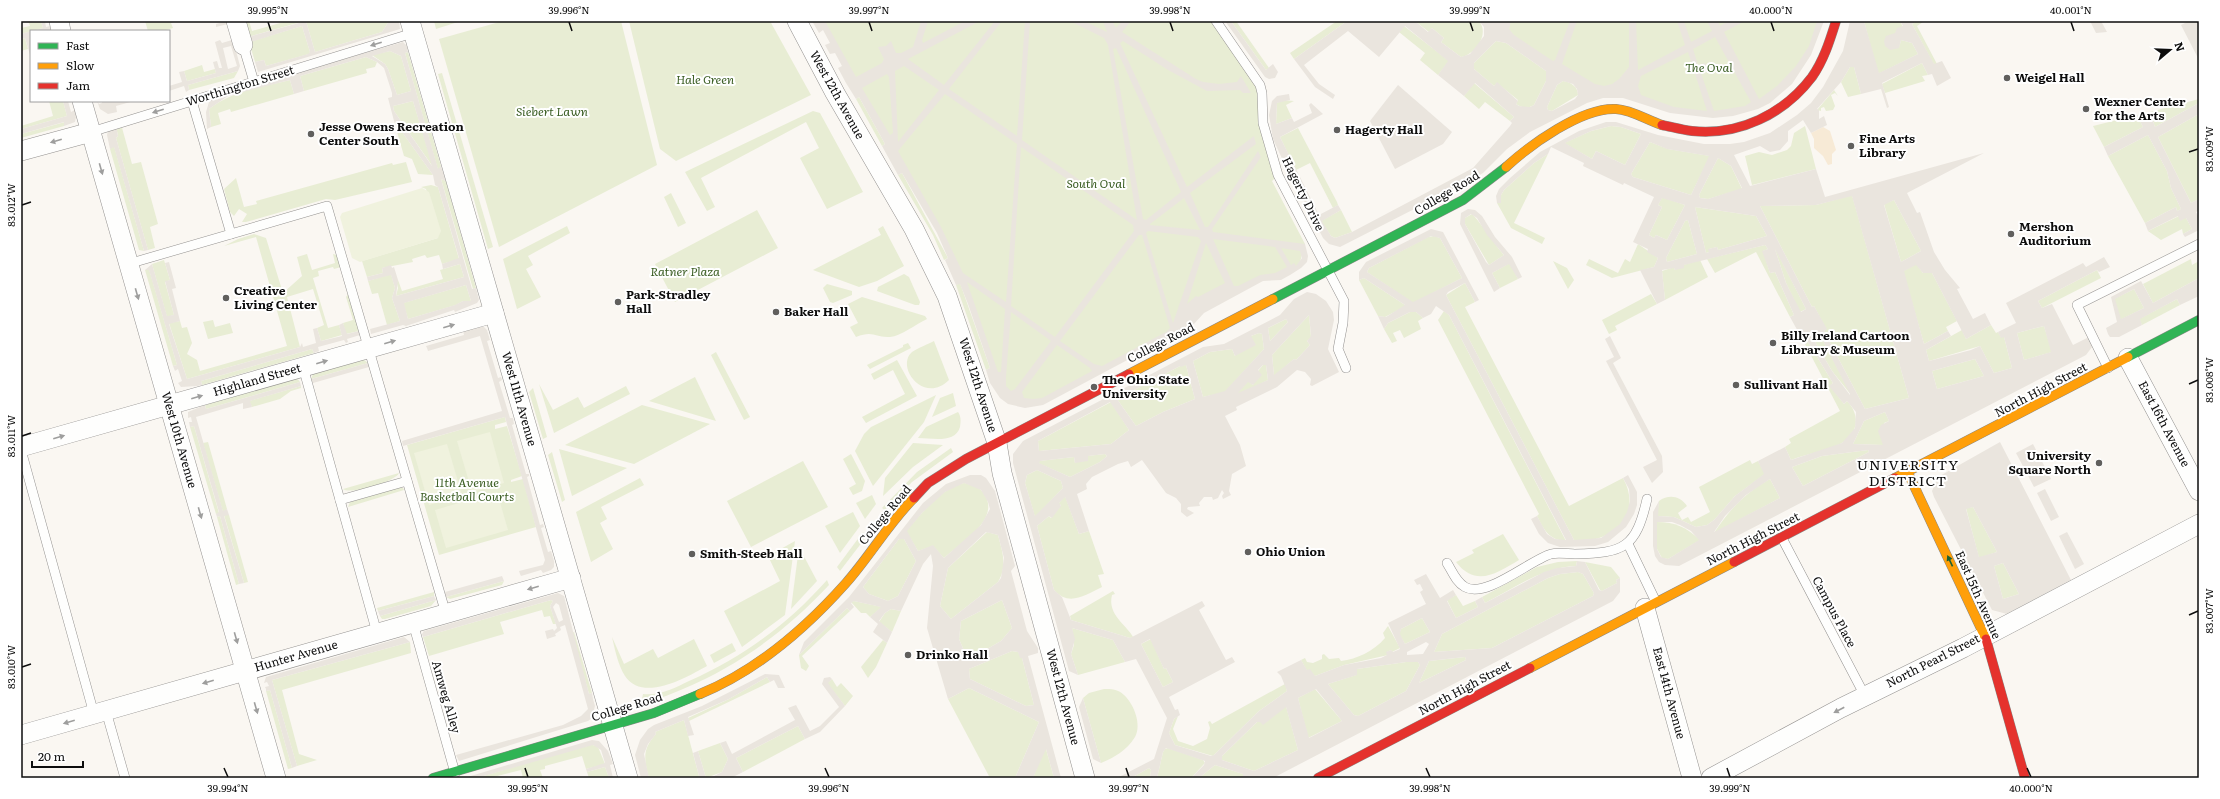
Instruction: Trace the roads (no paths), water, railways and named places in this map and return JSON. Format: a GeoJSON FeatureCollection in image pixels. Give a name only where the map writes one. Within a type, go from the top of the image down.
{"type":"FeatureCollection","features":[{"type":"Feature","properties":{"kind":"street"},"geometry":{"type":"LineString","coordinates":[[236,21],[244,45]]}},
{"type":"Feature","properties":{"kind":"street","name":"West 12th Avenue"},"geometry":{"type":"LineString","coordinates":[[798,21],[835,93],[914,230],[940,280],[953,312],[997,443],[1002,473],[1085,778]]}},
{"type":"Feature","properties":{"kind":"street","name":"College Road"},"geometry":{"type":"LineString","coordinates":[[433,778],[456,775],[613,724],[654,713],[703,694],[736,677],[777,648],[803,626],[846,583],[899,514],[928,483],[997,443],[1328,269],[1463,200],[1477,191],[1537,142],[1557,130],[1589,115],[1618,109],[1662,125],[1714,132],[1744,127],[1765,120],[1796,96],[1812,77],[1824,57],[1836,21]]}},
{"type":"Feature","properties":{"kind":"street","name":"West 11th Avenue"},"geometry":{"type":"LineString","coordinates":[[411,27],[628,778]]}},
{"type":"Feature","properties":{"kind":"street","name":"West 10th Avenue"},"geometry":{"type":"LineString","coordinates":[[82,102],[276,778]]}},
{"type":"Feature","properties":{"kind":"street","name":"Worthington Street"},"geometry":{"type":"LineString","coordinates":[[21,151],[91,132]]}},
{"type":"Feature","properties":{"kind":"street","name":"Highland Street"},"geometry":{"type":"LineString","coordinates":[[21,448],[494,313]]}},
{"type":"Feature","properties":{"kind":"street","name":"North High Street"},"geometry":{"type":"LineString","coordinates":[[1318,778],[1650,605],[1908,473],[2199,320]]}},
{"type":"Feature","properties":{"kind":"street","name":"East 16th Avenue"},"geometry":{"type":"LineString","coordinates":[[2128,358],[2199,491]]}},
{"type":"Feature","properties":{"kind":"street","name":"East 15th Avenue"},"geometry":{"type":"LineString","coordinates":[[1908,473],[1986,634],[2025,778]]}},
{"type":"Feature","properties":{"kind":"street","name":"North Pearl Street"},"geometry":{"type":"LineString","coordinates":[[1711,778],[1865,696],[2199,524]]}},
{"type":"Feature","properties":{"kind":"street","name":"Hunter Avenue"},"geometry":{"type":"LineString","coordinates":[[21,736],[571,578]]}},
{"type":"Feature","properties":{"kind":"street","name":"East 14th Avenue"},"geometry":{"type":"LineString","coordinates":[[1650,605],[1692,778]]}},
{"type":"Feature","properties":{"kind":"lane","name":"Hagerty Drive"},"geometry":{"type":"LineString","coordinates":[[1216,21],[1260,84],[1262,93],[1263,123],[1278,175],[1344,301],[1343,323],[1338,349],[1346,368]]}},
{"type":"Feature","properties":{"kind":"lane","name":"Worthington Street"},"geometry":{"type":"LineString","coordinates":[[91,132],[254,82],[411,27]]}},
{"type":"Feature","properties":{"kind":"lane"},"geometry":{"type":"LineString","coordinates":[[244,45],[254,82]]}},
{"type":"Feature","properties":{"kind":"lane"},"geometry":{"type":"LineString","coordinates":[[192,101],[231,234]]}},
{"type":"Feature","properties":{"kind":"lane"},"geometry":{"type":"LineString","coordinates":[[128,264],[327,206],[446,614]]}},
{"type":"Feature","properties":{"kind":"lane"},"geometry":{"type":"LineString","coordinates":[[2108,368],[2077,305],[2199,244]]}},
{"type":"Feature","properties":{"kind":"lane"},"geometry":{"type":"LineString","coordinates":[[303,367],[377,633]]}},
{"type":"Feature","properties":{"kind":"lane"},"geometry":{"type":"LineString","coordinates":[[21,448],[100,713],[125,778]]}},
{"type":"Feature","properties":{"kind":"lane"},"geometry":{"type":"LineString","coordinates":[[340,500],[407,481]]}},
{"type":"Feature","properties":{"kind":"lane"},"geometry":{"type":"LineString","coordinates":[[1447,563],[1459,582],[1473,590],[1486,588],[1550,554],[1597,553],[1613,551],[1628,544],[1638,530],[1647,499]]}},
{"type":"Feature","properties":{"kind":"lane","name":"Campus Place"},"geometry":{"type":"LineString","coordinates":[[1782,538],[1865,696]]}},
{"type":"Feature","properties":{"kind":"lane"},"geometry":{"type":"LineString","coordinates":[[1628,544],[1650,605]]}},
{"type":"Feature","properties":{"kind":"lane","name":"Amweg Alley"},"geometry":{"type":"LineString","coordinates":[[413,623],[456,775]]}},
{"type":"Feature","properties":{"kind":"place","name":"Weigel Hall"},"geometry":{"type":"Point","coordinates":[2007,78]}},
{"type":"Feature","properties":{"kind":"place","name":"Wexner Center for the Arts"},"geometry":{"type":"Point","coordinates":[2086,109]}},
{"type":"Feature","properties":{"kind":"place","name":"Hagerty Hall"},"geometry":{"type":"Point","coordinates":[1337,130]}},
{"type":"Feature","properties":{"kind":"place","name":"Jesse Owens Recreation Center South"},"geometry":{"type":"Point","coordinates":[311,134]}},
{"type":"Feature","properties":{"kind":"place","name":"Fine Arts Library"},"geometry":{"type":"Point","coordinates":[1851,146]}},
{"type":"Feature","properties":{"kind":"place","name":"Mershon Auditorium"},"geometry":{"type":"Point","coordinates":[2011,234]}},
{"type":"Feature","properties":{"kind":"place","name":"Creative Living Center"},"geometry":{"type":"Point","coordinates":[226,298]}},
{"type":"Feature","properties":{"kind":"place","name":"Park-Stradley Hall"},"geometry":{"type":"Point","coordinates":[618,302]}},
{"type":"Feature","properties":{"kind":"place","name":"Baker Hall"},"geometry":{"type":"Point","coordinates":[776,312]}},
{"type":"Feature","properties":{"kind":"place","name":"Billy Ireland Cartoon Library & Museum"},"geometry":{"type":"Point","coordinates":[1773,343]}},
{"type":"Feature","properties":{"kind":"place","name":"Sullivant Hall"},"geometry":{"type":"Point","coordinates":[1736,385]}},
{"type":"Feature","properties":{"kind":"place","name":"The Ohio State University"},"geometry":{"type":"Point","coordinates":[1094,387]}},
{"type":"Feature","properties":{"kind":"place","name":"University Square North"},"geometry":{"type":"Point","coordinates":[2099,463]}},
{"type":"Feature","properties":{"kind":"place","name":"Ohio Union"},"geometry":{"type":"Point","coordinates":[1248,552]}},
{"type":"Feature","properties":{"kind":"place","name":"Smith-Steeb Hall"},"geometry":{"type":"Point","coordinates":[692,554]}},
{"type":"Feature","properties":{"kind":"place","name":"Drinko Hall"},"geometry":{"type":"Point","coordinates":[908,655]}},
{"type":"Feature","properties":{"kind":"district","name":"UNIVERSITY DISTRICT"},"geometry":{"type":"Point","coordinates":[1908,474]}},
{"type":"Feature","properties":{"kind":"park label","name":"The Oval"},"geometry":{"type":"Point","coordinates":[1709,68]}},
{"type":"Feature","properties":{"kind":"park label","name":"Hale Green"},"geometry":{"type":"Point","coordinates":[705,80]}},
{"type":"Feature","properties":{"kind":"park label","name":"Siebert Lawn"},"geometry":{"type":"Point","coordinates":[552,112]}},
{"type":"Feature","properties":{"kind":"park label","name":"South Oval"},"geometry":{"type":"Point","coordinates":[1096,184]}},
{"type":"Feature","properties":{"kind":"park label","name":"Ratner Plaza"},"geometry":{"type":"Point","coordinates":[685,272]}},
{"type":"Feature","properties":{"kind":"park label","name":"11th Avenue Basketball Courts"},"geometry":{"type":"Point","coordinates":[467,490]}}]}
